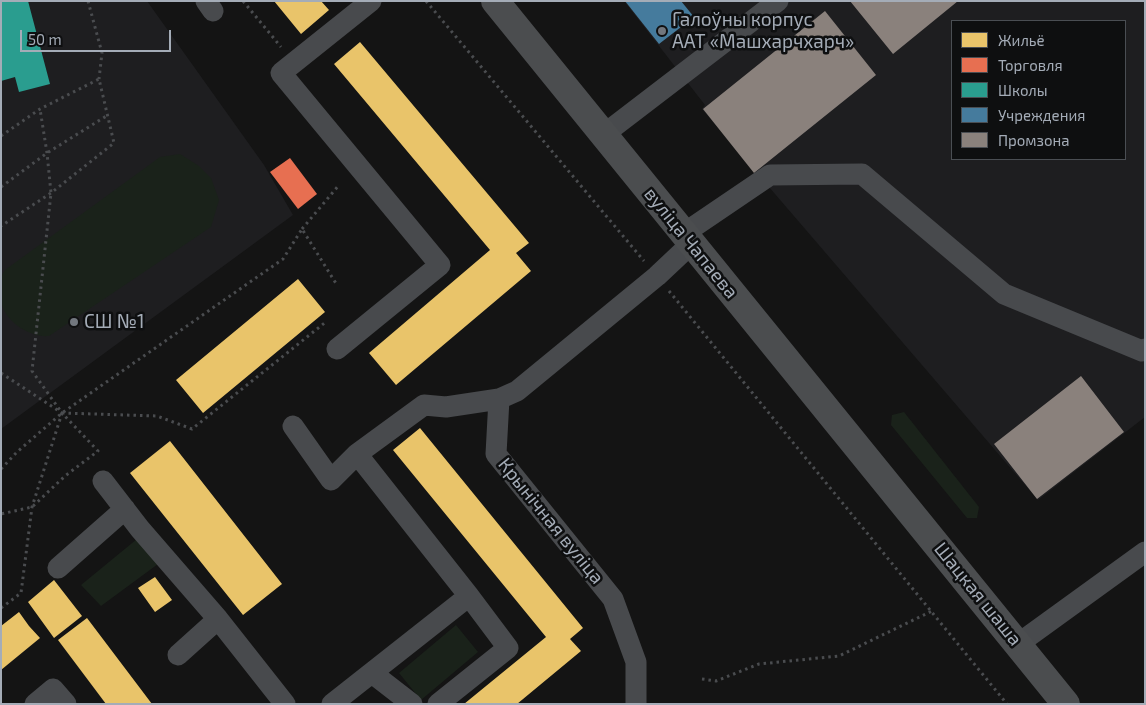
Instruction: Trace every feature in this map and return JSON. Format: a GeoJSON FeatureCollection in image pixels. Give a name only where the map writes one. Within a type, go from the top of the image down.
{"type":"FeatureCollection","features":[{"type":"Feature","properties":{"kind":"main road","name":"вуліца Чапаева"},"geometry":{"type":"LineString","coordinates":[[495,1],[888,485]]}},
{"type":"Feature","properties":{"kind":"main road","name":"Шацкая шаша"},"geometry":{"type":"LineString","coordinates":[[888,485],[1066,704]]}},
{"type":"Feature","properties":{"kind":"street"},"geometry":{"type":"LineString","coordinates":[[337,350],[440,265],[282,73],[371,1]]}},
{"type":"Feature","properties":{"kind":"street"},"geometry":{"type":"LineString","coordinates":[[603,135],[778,1]]}},
{"type":"Feature","properties":{"kind":"street"},"geometry":{"type":"LineString","coordinates":[[293,426],[331,480],[357,454],[424,405],[446,407],[499,399],[516,391],[657,276],[687,239],[770,175],[862,174],[1004,294],[1142,351],[1145,349]]}},
{"type":"Feature","properties":{"kind":"street","name":"Крынічная вуліца"},"geometry":{"type":"LineString","coordinates":[[499,399],[496,454],[613,599],[636,662],[636,704]]}},
{"type":"Feature","properties":{"kind":"street"},"geometry":{"type":"LineString","coordinates":[[357,454],[508,648],[438,704]]}},
{"type":"Feature","properties":{"kind":"street"},"geometry":{"type":"LineString","coordinates":[[103,481],[218,619],[285,704]]}},
{"type":"Feature","properties":{"kind":"street"},"geometry":{"type":"LineString","coordinates":[[58,568],[125,509]]}},
{"type":"Feature","properties":{"kind":"street"},"geometry":{"type":"LineString","coordinates":[[1018,644],[1145,552]]}},
{"type":"Feature","properties":{"kind":"street"},"geometry":{"type":"LineString","coordinates":[[332,704],[469,596]]}},
{"type":"Feature","properties":{"kind":"street"},"geometry":{"type":"LineString","coordinates":[[178,655],[218,619]]}},
{"type":"Feature","properties":{"kind":"street"},"geometry":{"type":"LineString","coordinates":[[372,672],[412,704]]}},
{"type":"Feature","properties":{"kind":"street"},"geometry":{"type":"LineString","coordinates":[[35,704],[54,689],[66,704]]}},
{"type":"Feature","properties":{"kind":"path"},"geometry":{"type":"LineString","coordinates":[[1,226],[50,193],[114,143],[99,79],[102,53],[88,1]]}},
{"type":"Feature","properties":{"kind":"path"},"geometry":{"type":"LineString","coordinates":[[243,1],[295,63]]}},
{"type":"Feature","properties":{"kind":"path"},"geometry":{"type":"LineString","coordinates":[[426,1],[657,276],[1007,704]]}},
{"type":"Feature","properties":{"kind":"path"},"geometry":{"type":"LineString","coordinates":[[1,136],[40,109],[99,79]]}},
{"type":"Feature","properties":{"kind":"path"},"geometry":{"type":"LineString","coordinates":[[1,514],[32,507],[66,476],[98,451],[62,413],[32,371],[50,193],[47,153],[40,109]]}},
{"type":"Feature","properties":{"kind":"path"},"geometry":{"type":"LineString","coordinates":[[1,187],[47,153],[108,115]]}},
{"type":"Feature","properties":{"kind":"path"},"geometry":{"type":"LineString","coordinates":[[1,469],[62,413],[283,259],[302,229],[339,185]]}},
{"type":"Feature","properties":{"kind":"path"},"geometry":{"type":"LineString","coordinates":[[302,229],[337,285]]}},
{"type":"Feature","properties":{"kind":"path"},"geometry":{"type":"LineString","coordinates":[[1,374],[62,413],[157,416],[192,429],[327,321]]}},
{"type":"Feature","properties":{"kind":"path"},"geometry":{"type":"LineString","coordinates":[[1,608],[21,593],[32,507],[62,413]]}},
{"type":"Feature","properties":{"kind":"path"},"geometry":{"type":"LineString","coordinates":[[702,679],[716,681],[759,664],[839,656],[932,611]]}},
{"type":"Feature","properties":{"kind":"shaded area","name":"СШ №1"},"geometry":{"type":"Polygon","coordinates":[[[1,1],[147,1],[264,165],[293,215],[1,429],[1,1]]]}},
{"type":"Feature","properties":{"kind":"shaded area"},"geometry":{"type":"Polygon","coordinates":[[[624,1],[1145,1],[1145,417],[1038,500],[702,109],[705,105],[624,1]]]}},
{"type":"Feature","properties":{"kind":"shaded area"},"geometry":{"type":"Polygon","coordinates":[[[180,154],[199,166],[211,178],[219,200],[211,227],[49,336],[26,331],[12,321],[3,308],[1,301],[1,279],[5,270],[160,157],[180,154]]]}},
{"type":"Feature","properties":{"kind":"shaded area"},"geometry":{"type":"Polygon","coordinates":[[[904,412],[979,507],[977,518],[967,518],[891,425],[892,415],[904,412]]]}},
{"type":"Feature","properties":{"kind":"shaded area"},"geometry":{"type":"Polygon","coordinates":[[[137,539],[158,564],[101,606],[81,585],[137,539]]]}},
{"type":"Feature","properties":{"kind":"shaded area"},"geometry":{"type":"Polygon","coordinates":[[[456,625],[478,652],[421,700],[399,673],[456,625]]]}},
{"type":"Feature","properties":{"kind":"building: Жильё"},"geometry":{"type":"Polygon","coordinates":[[[274,1],[321,1],[329,10],[301,34],[274,1]]]}},
{"type":"Feature","properties":{"kind":"building: Жильё"},"geometry":{"type":"Polygon","coordinates":[[[360,42],[529,243],[516,253],[531,271],[396,385],[369,353],[490,250],[334,64],[360,42]]]}},
{"type":"Feature","properties":{"kind":"building: Жильё"},"geometry":{"type":"Polygon","coordinates":[[[298,279],[325,312],[203,413],[176,380],[298,279]]]}},
{"type":"Feature","properties":{"kind":"building: Жильё"},"geometry":{"type":"Polygon","coordinates":[[[420,428],[583,628],[570,639],[581,651],[517,704],[464,704],[546,637],[393,450],[420,428]]]}},
{"type":"Feature","properties":{"kind":"building: Жильё"},"geometry":{"type":"Polygon","coordinates":[[[170,441],[282,584],[243,615],[130,473],[170,441]]]}},
{"type":"Feature","properties":{"kind":"building: Жильё"},"geometry":{"type":"Polygon","coordinates":[[[155,577],[172,600],[155,612],[138,588],[155,577]]]}},
{"type":"Feature","properties":{"kind":"building: Жильё"},"geometry":{"type":"Polygon","coordinates":[[[54,580],[82,616],[54,638],[28,602],[54,580]]]}},
{"type":"Feature","properties":{"kind":"building: Жильё"},"geometry":{"type":"Polygon","coordinates":[[[19,612],[40,638],[1,670],[1,626],[19,612]]]}},
{"type":"Feature","properties":{"kind":"building: Жильё"},"geometry":{"type":"Polygon","coordinates":[[[87,618],[152,704],[106,704],[58,640],[87,618]]]}},
{"type":"Feature","properties":{"kind":"building: Торговля"},"geometry":{"type":"Polygon","coordinates":[[[290,158],[317,194],[298,209],[270,172],[290,158]]]}},
{"type":"Feature","properties":{"kind":"building: Школы"},"geometry":{"type":"Polygon","coordinates":[[[1,1],[28,1],[50,84],[19,92],[15,77],[1,81],[1,1]]]}},
{"type":"Feature","properties":{"kind":"building: Учреждения","name":"Галоўны корпус ААТ «Машхарчхарч»"},"geometry":{"type":"Polygon","coordinates":[[[625,1],[681,1],[694,17],[659,44],[625,1]]]}},
{"type":"Feature","properties":{"kind":"building: Промзона"},"geometry":{"type":"Polygon","coordinates":[[[850,1],[958,1],[893,54],[850,1]]]}},
{"type":"Feature","properties":{"kind":"building: Промзона"},"geometry":{"type":"Polygon","coordinates":[[[825,11],[876,75],[754,173],[703,109],[825,11]]]}},
{"type":"Feature","properties":{"kind":"building: Промзона"},"geometry":{"type":"Polygon","coordinates":[[[1081,376],[1124,432],[1037,499],[994,444],[1081,376]]]}},
{"type":"Feature","properties":{"kind":"place","name":"Галоўны корпус ААТ «Машхарчхарч»"},"geometry":{"type":"Point","coordinates":[662,31]}},
{"type":"Feature","properties":{"kind":"place","name":"СШ №1"},"geometry":{"type":"Point","coordinates":[74,322]}}]}
